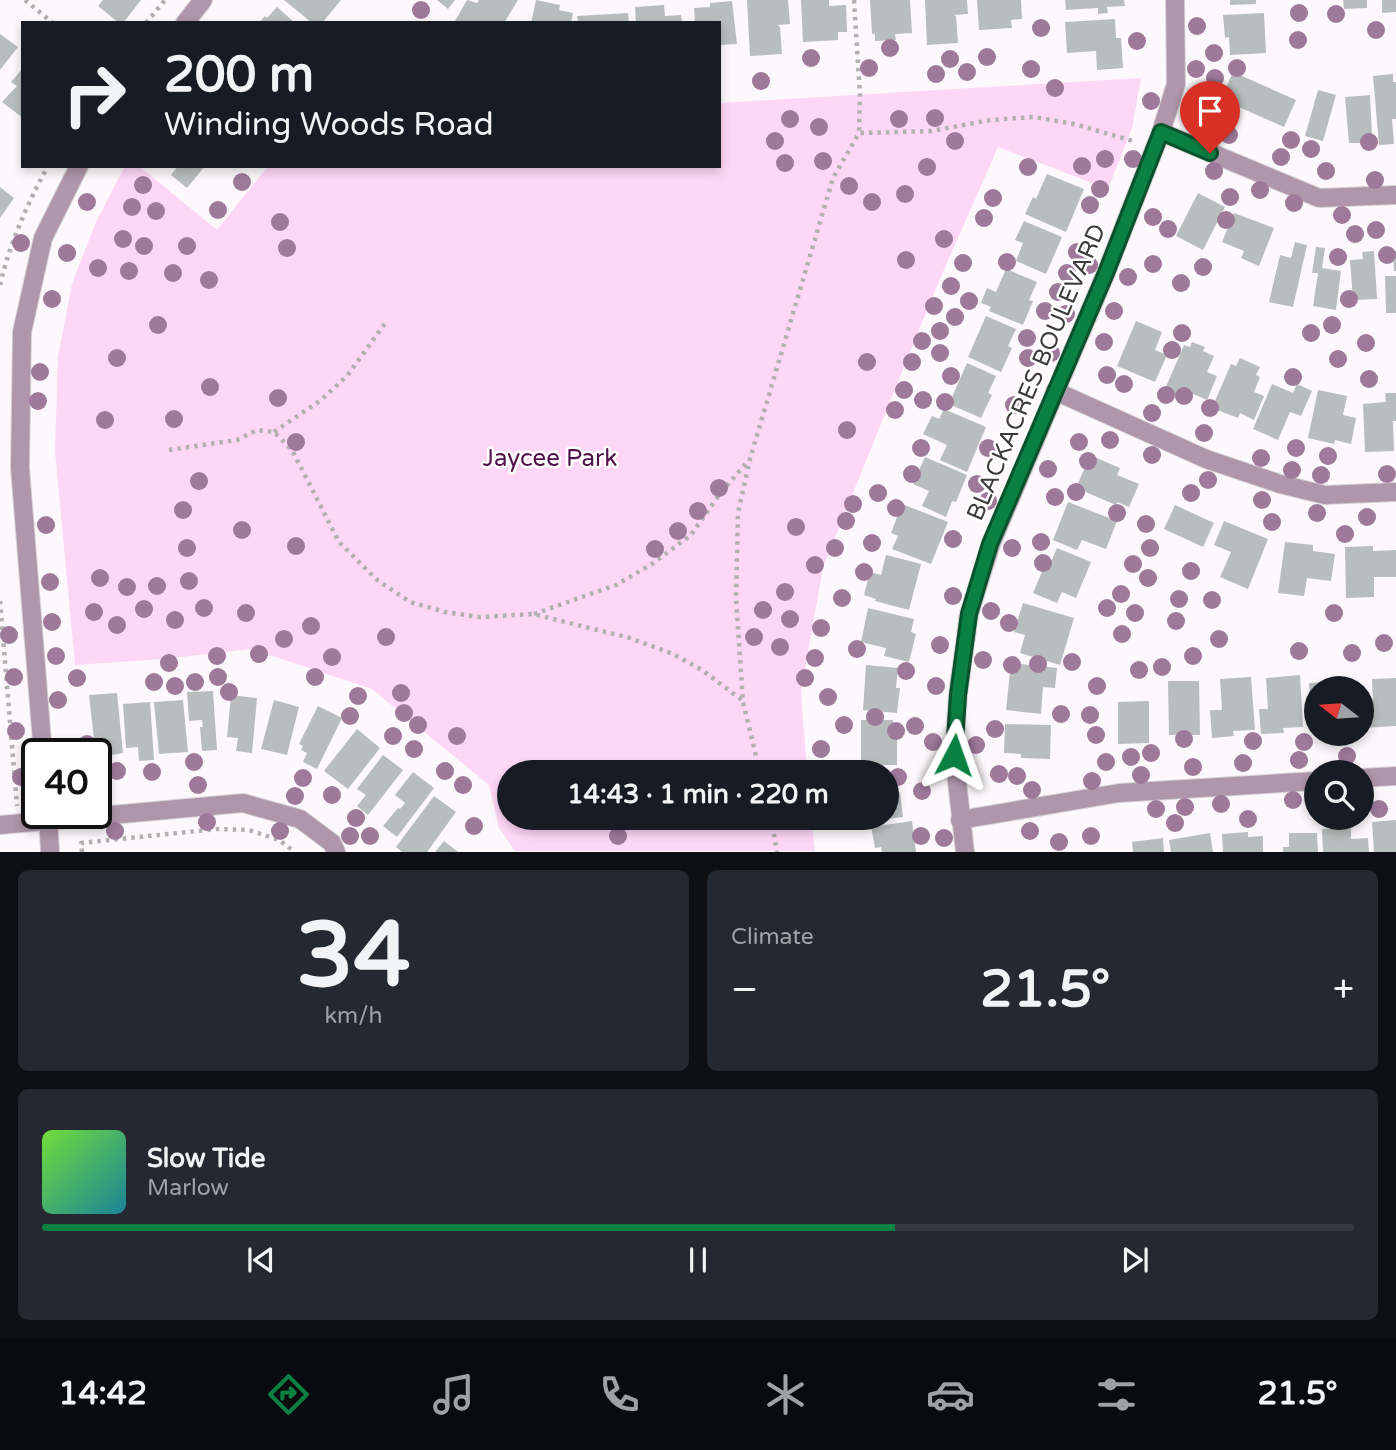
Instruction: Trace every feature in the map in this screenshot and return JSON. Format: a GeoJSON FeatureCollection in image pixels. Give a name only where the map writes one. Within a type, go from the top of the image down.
{"type":"FeatureCollection","features":[{"type":"Feature","properties":{"kind":"street"},"geometry":{"type":"LineString","coordinates":[[186,21],[202,0]]}},
{"type":"Feature","properties":{"kind":"street","name":"BLACKACRES BOULEVARD"},"geometry":{"type":"LineString","coordinates":[[965,852],[954,755],[958,695],[969,614],[990,544],[1024,470],[1106,273],[1161,132],[1176,84],[1175,0]]}},
{"type":"Feature","properties":{"kind":"street"},"geometry":{"type":"LineString","coordinates":[[1161,132],[1319,198],[1396,195]]}},
{"type":"Feature","properties":{"kind":"street"},"geometry":{"type":"LineString","coordinates":[[42,738],[20,468],[22,332],[43,238],[78,168]]}},
{"type":"Feature","properties":{"kind":"street"},"geometry":{"type":"LineString","coordinates":[[1055,391],[1206,459],[1280,484],[1325,495],[1396,492]]}},
{"type":"Feature","properties":{"kind":"street"},"geometry":{"type":"LineString","coordinates":[[1374,777],[1396,776]]}},
{"type":"Feature","properties":{"kind":"street"},"geometry":{"type":"LineString","coordinates":[[960,820],[1119,793],[1304,782]]}},
{"type":"Feature","properties":{"kind":"street"},"geometry":{"type":"LineString","coordinates":[[112,812],[243,803],[300,819],[332,843],[336,852]]}},
{"type":"Feature","properties":{"kind":"street"},"geometry":{"type":"LineString","coordinates":[[49,829],[50,852]]}},
{"type":"Feature","properties":{"kind":"path"},"geometry":{"type":"LineString","coordinates":[[25,0],[51,21]]}},
{"type":"Feature","properties":{"kind":"path"},"geometry":{"type":"LineString","coordinates":[[148,21],[165,0]]}},
{"type":"Feature","properties":{"kind":"path"},"geometry":{"type":"LineString","coordinates":[[757,760],[744,702],[736,599],[737,513],[750,459],[833,178],[859,133],[860,94],[853,0]]}},
{"type":"Feature","properties":{"kind":"path"},"geometry":{"type":"LineString","coordinates":[[859,133],[931,131],[991,120],[1034,117],[1074,124],[1133,141]]}},
{"type":"Feature","properties":{"kind":"path"},"geometry":{"type":"LineString","coordinates":[[0,285],[5,262],[23,216],[47,168]]}},
{"type":"Feature","properties":{"kind":"path"},"geometry":{"type":"LineString","coordinates":[[274,432],[321,400],[347,376],[386,321]]}},
{"type":"Feature","properties":{"kind":"path"},"geometry":{"type":"LineString","coordinates":[[169,450],[237,440],[257,430],[274,432],[292,450],[340,542],[376,579],[410,602],[445,612],[480,617],[533,614],[616,585],[652,564],[691,535],[719,495],[750,459]]}},
{"type":"Feature","properties":{"kind":"path"},"geometry":{"type":"LineString","coordinates":[[0,601],[9,824]]}},
{"type":"Feature","properties":{"kind":"path"},"geometry":{"type":"LineString","coordinates":[[533,614],[630,638],[673,654],[702,670],[744,702]]}},
{"type":"Feature","properties":{"kind":"path"},"geometry":{"type":"LineString","coordinates":[[82,852],[81,843],[217,829],[249,830],[279,840],[295,852]]}},
{"type":"Feature","properties":{"kind":"path"},"geometry":{"type":"LineString","coordinates":[[773,830],[777,852]]}},
{"type":"Feature","properties":{"kind":"green space","name":"Jaycee Park"},"geometry":{"type":"Polygon","coordinates":[[[1141,78],[1132,128],[1108,189],[998,147],[936,288],[823,567],[801,692],[806,760],[497,760],[497,819],[489,785],[372,689],[252,649],[75,665],[55,451],[58,356],[72,284],[96,222],[124,168],[141,168],[217,230],[266,168],[721,168],[721,103],[1141,78]]]}},
{"type":"Feature","properties":{"kind":"green space","name":"Jaycee Park"},"geometry":{"type":"Polygon","coordinates":[[[500,830],[813,830],[815,851],[515,851],[500,830]]]}},
{"type":"Feature","properties":{"kind":"building"},"geometry":{"type":"Polygon","coordinates":[[[103,0],[141,0],[125,21],[117,21],[98,6],[103,0]]]}},
{"type":"Feature","properties":{"kind":"building"},"geometry":{"type":"Polygon","coordinates":[[[284,0],[341,0],[324,21],[310,21],[284,0]]]}},
{"type":"Feature","properties":{"kind":"building"},"geometry":{"type":"Polygon","coordinates":[[[437,0],[455,0],[448,9],[437,0]]]}},
{"type":"Feature","properties":{"kind":"building"},"geometry":{"type":"Polygon","coordinates":[[[467,0],[477,3],[479,0],[518,0],[505,21],[455,21],[467,0]]]}},
{"type":"Feature","properties":{"kind":"building"},"geometry":{"type":"Polygon","coordinates":[[[536,0],[560,5],[559,10],[573,13],[571,21],[531,21],[536,0]]]}},
{"type":"Feature","properties":{"kind":"building"},"geometry":{"type":"Polygon","coordinates":[[[747,0],[788,0],[790,24],[778,25],[782,54],[750,56],[747,0]]]}},
{"type":"Feature","properties":{"kind":"building"},"geometry":{"type":"Polygon","coordinates":[[[801,0],[829,0],[829,6],[846,5],[847,32],[838,32],[838,40],[803,42],[801,0]]]}},
{"type":"Feature","properties":{"kind":"building"},"geometry":{"type":"Polygon","coordinates":[[[870,0],[910,0],[912,33],[895,34],[896,40],[875,41],[875,34],[872,34],[870,0]]]}},
{"type":"Feature","properties":{"kind":"building"},"geometry":{"type":"Polygon","coordinates":[[[925,0],[967,0],[968,14],[954,15],[958,43],[927,45],[925,0]]]}},
{"type":"Feature","properties":{"kind":"building"},"geometry":{"type":"Polygon","coordinates":[[[977,0],[1021,0],[1022,19],[1011,20],[1012,28],[979,30],[977,0]]]}},
{"type":"Feature","properties":{"kind":"building"},"geometry":{"type":"Polygon","coordinates":[[[1065,0],[1124,0],[1125,6],[1107,7],[1108,13],[1098,14],[1098,8],[1066,10],[1065,0]]]}},
{"type":"Feature","properties":{"kind":"building"},"geometry":{"type":"Polygon","coordinates":[[[1230,0],[1256,0],[1256,4],[1230,5],[1230,0]]]}},
{"type":"Feature","properties":{"kind":"building"},"geometry":{"type":"Polygon","coordinates":[[[1343,0],[1367,0],[1367,8],[1344,9],[1343,0]]]}},
{"type":"Feature","properties":{"kind":"building"},"geometry":{"type":"Polygon","coordinates":[[[1382,0],[1396,0],[1396,12],[1382,13],[1382,0]]]}},
{"type":"Feature","properties":{"kind":"building"},"geometry":{"type":"Polygon","coordinates":[[[732,1],[737,44],[721,45],[721,21],[695,21],[694,8],[710,7],[710,3],[732,1]]]}},
{"type":"Feature","properties":{"kind":"building"},"geometry":{"type":"Polygon","coordinates":[[[664,5],[665,16],[681,15],[682,21],[636,21],[635,7],[664,5]]]}},
{"type":"Feature","properties":{"kind":"building"},"geometry":{"type":"Polygon","coordinates":[[[277,7],[293,21],[261,21],[265,16],[267,18],[277,7]]]}},
{"type":"Feature","properties":{"kind":"building"},"geometry":{"type":"Polygon","coordinates":[[[628,13],[629,21],[578,21],[577,16],[628,13]]]}},
{"type":"Feature","properties":{"kind":"building"},"geometry":{"type":"Polygon","coordinates":[[[1264,13],[1266,53],[1230,55],[1229,37],[1225,38],[1223,15],[1264,13]]]}},
{"type":"Feature","properties":{"kind":"building"},"geometry":{"type":"Polygon","coordinates":[[[1115,19],[1116,38],[1121,38],[1123,68],[1097,70],[1096,51],[1067,53],[1065,22],[1115,19]]]}},
{"type":"Feature","properties":{"kind":"building"},"geometry":{"type":"Polygon","coordinates":[[[0,34],[18,47],[0,70],[0,34]]]}},
{"type":"Feature","properties":{"kind":"building"},"geometry":{"type":"Polygon","coordinates":[[[21,70],[21,116],[2,102],[17,86],[11,82],[21,70]]]}},
{"type":"Feature","properties":{"kind":"building"},"geometry":{"type":"Polygon","coordinates":[[[1233,72],[1296,100],[1284,127],[1221,99],[1233,72]]]}},
{"type":"Feature","properties":{"kind":"building"},"geometry":{"type":"Polygon","coordinates":[[[1393,74],[1393,82],[1396,82],[1396,119],[1392,119],[1394,144],[1379,145],[1373,76],[1393,74]]]}},
{"type":"Feature","properties":{"kind":"building"},"geometry":{"type":"Polygon","coordinates":[[[1318,90],[1336,95],[1323,141],[1305,136],[1318,90]]]}},
{"type":"Feature","properties":{"kind":"building"},"geometry":{"type":"Polygon","coordinates":[[[1370,95],[1372,135],[1364,136],[1364,143],[1349,143],[1345,97],[1370,95]]]}},
{"type":"Feature","properties":{"kind":"building"},"geometry":{"type":"Polygon","coordinates":[[[176,168],[203,168],[187,188],[171,175],[176,168]]]}},
{"type":"Feature","properties":{"kind":"building"},"geometry":{"type":"Polygon","coordinates":[[[1047,174],[1084,189],[1066,232],[1025,214],[1033,197],[1036,199],[1047,174]]]}},
{"type":"Feature","properties":{"kind":"building"},"geometry":{"type":"Polygon","coordinates":[[[0,187],[14,198],[0,218],[0,187]]]}},
{"type":"Feature","properties":{"kind":"building"},"geometry":{"type":"Polygon","coordinates":[[[1198,193],[1225,207],[1203,250],[1176,236],[1198,193]]]}},
{"type":"Feature","properties":{"kind":"building"},"geometry":{"type":"Polygon","coordinates":[[[1234,213],[1274,228],[1259,266],[1241,258],[1244,251],[1222,242],[1234,213]]]}},
{"type":"Feature","properties":{"kind":"building"},"geometry":{"type":"Polygon","coordinates":[[[1024,221],[1062,237],[1046,274],[1016,261],[1023,243],[1015,240],[1024,221]]]}},
{"type":"Feature","properties":{"kind":"building"},"geometry":{"type":"Polygon","coordinates":[[[1295,242],[1307,245],[1293,307],[1269,302],[1280,255],[1291,258],[1295,242]]]}},
{"type":"Feature","properties":{"kind":"building"},"geometry":{"type":"Polygon","coordinates":[[[1316,247],[1325,248],[1322,268],[1341,271],[1336,310],[1313,306],[1318,273],[1312,273],[1316,247]]]}},
{"type":"Feature","properties":{"kind":"building"},"geometry":{"type":"Polygon","coordinates":[[[1374,251],[1377,299],[1353,300],[1350,260],[1363,259],[1362,252],[1374,251]]]}},
{"type":"Feature","properties":{"kind":"building"},"geometry":{"type":"Polygon","coordinates":[[[1393,251],[1396,251],[1396,271],[1394,271],[1393,251]]]}},
{"type":"Feature","properties":{"kind":"building"},"geometry":{"type":"Polygon","coordinates":[[[1006,269],[1037,282],[1023,325],[989,311],[991,307],[981,303],[987,288],[996,292],[1006,269]]]}},
{"type":"Feature","properties":{"kind":"building"},"geometry":{"type":"Polygon","coordinates":[[[1385,276],[1396,276],[1396,313],[1386,313],[1385,276]]]}},
{"type":"Feature","properties":{"kind":"building"},"geometry":{"type":"Polygon","coordinates":[[[986,316],[1016,329],[1008,346],[1012,348],[1001,372],[968,357],[986,316]]]}},
{"type":"Feature","properties":{"kind":"building"},"geometry":{"type":"Polygon","coordinates":[[[1136,321],[1162,332],[1155,350],[1167,355],[1155,382],[1117,366],[1136,321]]]}},
{"type":"Feature","properties":{"kind":"building"},"geometry":{"type":"Polygon","coordinates":[[[1192,342],[1205,347],[1203,351],[1214,356],[1207,372],[1217,376],[1207,400],[1193,394],[1190,400],[1165,389],[1184,345],[1190,347],[1192,342]]]}},
{"type":"Feature","properties":{"kind":"building"},"geometry":{"type":"Polygon","coordinates":[[[1240,358],[1260,367],[1256,375],[1260,377],[1254,392],[1264,396],[1254,420],[1240,413],[1238,418],[1212,408],[1231,364],[1236,366],[1240,358]]]}},
{"type":"Feature","properties":{"kind":"building"},"geometry":{"type":"Polygon","coordinates":[[[967,363],[996,376],[988,393],[992,395],[981,418],[949,404],[967,363]]]}},
{"type":"Feature","properties":{"kind":"building"},"geometry":{"type":"Polygon","coordinates":[[[1272,384],[1293,393],[1297,384],[1312,391],[1301,416],[1290,412],[1278,440],[1253,429],[1272,384]]]}},
{"type":"Feature","properties":{"kind":"building"},"geometry":{"type":"Polygon","coordinates":[[[1318,390],[1347,396],[1343,415],[1356,418],[1351,444],[1335,440],[1334,444],[1308,438],[1318,390]]]}},
{"type":"Feature","properties":{"kind":"building"},"geometry":{"type":"Polygon","coordinates":[[[1385,393],[1396,393],[1394,451],[1365,452],[1363,404],[1386,402],[1385,393]]]}},
{"type":"Feature","properties":{"kind":"building"},"geometry":{"type":"Polygon","coordinates":[[[944,409],[986,427],[967,472],[940,460],[947,445],[923,434],[932,416],[939,419],[944,409]]]}},
{"type":"Feature","properties":{"kind":"building"},"geometry":{"type":"Polygon","coordinates":[[[1092,456],[1120,468],[1117,475],[1139,484],[1129,507],[1117,502],[1116,505],[1076,488],[1092,456]]]}},
{"type":"Feature","properties":{"kind":"building"},"geometry":{"type":"Polygon","coordinates":[[[925,457],[967,475],[956,502],[952,501],[946,517],[922,506],[929,491],[913,484],[925,457]]]}},
{"type":"Feature","properties":{"kind":"building"},"geometry":{"type":"Polygon","coordinates":[[[1068,502],[1117,521],[1106,549],[1082,540],[1077,550],[1053,540],[1068,502]]]}},
{"type":"Feature","properties":{"kind":"building"},"geometry":{"type":"Polygon","coordinates":[[[902,504],[948,522],[931,564],[892,549],[898,536],[891,533],[902,504]]]}},
{"type":"Feature","properties":{"kind":"building"},"geometry":{"type":"Polygon","coordinates":[[[1175,505],[1214,523],[1203,547],[1164,529],[1175,505]]]}},
{"type":"Feature","properties":{"kind":"building"},"geometry":{"type":"Polygon","coordinates":[[[1224,521],[1268,539],[1248,589],[1220,577],[1231,552],[1214,545],[1224,521]]]}},
{"type":"Feature","properties":{"kind":"building"},"geometry":{"type":"Polygon","coordinates":[[[1285,542],[1313,545],[1313,551],[1335,554],[1331,581],[1307,578],[1304,596],[1278,593],[1285,542]]]}},
{"type":"Feature","properties":{"kind":"building"},"geometry":{"type":"Polygon","coordinates":[[[1373,546],[1373,551],[1396,550],[1396,577],[1374,577],[1374,597],[1346,598],[1345,547],[1373,546]]]}},
{"type":"Feature","properties":{"kind":"building"},"geometry":{"type":"Polygon","coordinates":[[[1057,548],[1091,562],[1076,598],[1062,592],[1057,603],[1033,593],[1044,567],[1048,569],[1057,548]]]}},
{"type":"Feature","properties":{"kind":"building"},"geometry":{"type":"Polygon","coordinates":[[[886,555],[921,564],[909,610],[875,601],[876,599],[864,595],[870,572],[881,575],[886,555]]]}},
{"type":"Feature","properties":{"kind":"building"},"geometry":{"type":"Polygon","coordinates":[[[1023,603],[1074,618],[1060,665],[1020,653],[1025,635],[1014,632],[1023,603]]]}},
{"type":"Feature","properties":{"kind":"building"},"geometry":{"type":"Polygon","coordinates":[[[868,608],[914,619],[911,632],[916,634],[909,662],[884,656],[886,648],[861,642],[868,608]]]}},
{"type":"Feature","properties":{"kind":"building"},"geometry":{"type":"Polygon","coordinates":[[[1011,663],[1057,668],[1055,688],[1043,687],[1041,714],[1006,710],[1011,663]]]}},
{"type":"Feature","properties":{"kind":"building"},"geometry":{"type":"Polygon","coordinates":[[[866,665],[898,668],[896,688],[900,688],[897,713],[863,710],[866,665]]]}},
{"type":"Feature","properties":{"kind":"building"},"geometry":{"type":"Polygon","coordinates":[[[1300,675],[1303,727],[1283,728],[1284,733],[1261,734],[1259,709],[1268,709],[1266,678],[1300,675]]]}},
{"type":"Feature","properties":{"kind":"building"},"geometry":{"type":"Polygon","coordinates":[[[1251,677],[1255,730],[1233,731],[1234,736],[1212,738],[1210,710],[1222,710],[1220,679],[1251,677]]]}},
{"type":"Feature","properties":{"kind":"building"},"geometry":{"type":"Polygon","coordinates":[[[1396,678],[1396,726],[1374,727],[1374,679],[1396,678]]]}},
{"type":"Feature","properties":{"kind":"building"},"geometry":{"type":"Polygon","coordinates":[[[1168,681],[1199,681],[1200,735],[1169,735],[1168,681]]]}},
{"type":"Feature","properties":{"kind":"building"},"geometry":{"type":"Polygon","coordinates":[[[213,691],[217,750],[202,751],[202,720],[189,721],[187,692],[213,691]]]}},
{"type":"Feature","properties":{"kind":"building"},"geometry":{"type":"Polygon","coordinates":[[[117,693],[123,753],[112,755],[112,738],[94,738],[89,695],[117,693]]]}},
{"type":"Feature","properties":{"kind":"building"},"geometry":{"type":"Polygon","coordinates":[[[231,695],[257,698],[252,753],[236,751],[238,738],[227,737],[231,695]]]}},
{"type":"Feature","properties":{"kind":"building"},"geometry":{"type":"Polygon","coordinates":[[[183,700],[188,752],[159,754],[154,702],[183,700]]]}},
{"type":"Feature","properties":{"kind":"building"},"geometry":{"type":"Polygon","coordinates":[[[274,700],[299,707],[287,755],[261,749],[274,700]]]}},
{"type":"Feature","properties":{"kind":"building"},"geometry":{"type":"Polygon","coordinates":[[[1149,701],[1149,743],[1118,744],[1118,702],[1149,701]]]}},
{"type":"Feature","properties":{"kind":"building"},"geometry":{"type":"Polygon","coordinates":[[[150,702],[154,760],[139,761],[138,747],[126,748],[123,704],[150,702]]]}},
{"type":"Feature","properties":{"kind":"building"},"geometry":{"type":"Polygon","coordinates":[[[318,706],[342,718],[317,769],[303,762],[307,753],[301,750],[303,746],[299,744],[318,706]]]}},
{"type":"Feature","properties":{"kind":"building"},"geometry":{"type":"Polygon","coordinates":[[[861,720],[893,720],[897,760],[861,760],[861,720]]]}},
{"type":"Feature","properties":{"kind":"building"},"geometry":{"type":"Polygon","coordinates":[[[1005,724],[1051,725],[1050,759],[1021,758],[1021,754],[1004,753],[1005,724]]]}},
{"type":"Feature","properties":{"kind":"building"},"geometry":{"type":"Polygon","coordinates":[[[357,729],[380,748],[348,789],[324,771],[357,729]]]}},
{"type":"Feature","properties":{"kind":"building"},"geometry":{"type":"Polygon","coordinates":[[[383,755],[403,770],[368,815],[357,806],[366,795],[357,789],[383,755]]]}},
{"type":"Feature","properties":{"kind":"building"},"geometry":{"type":"Polygon","coordinates":[[[413,772],[434,788],[397,837],[383,826],[405,803],[395,795],[413,772]]]}},
{"type":"Feature","properties":{"kind":"building"},"geometry":{"type":"Polygon","coordinates":[[[899,792],[900,792],[903,817],[899,817],[899,792]]]}},
{"type":"Feature","properties":{"kind":"building"},"geometry":{"type":"Polygon","coordinates":[[[434,796],[456,812],[427,852],[402,852],[396,847],[434,796]]]}},
{"type":"Feature","properties":{"kind":"building"},"geometry":{"type":"Polygon","coordinates":[[[1396,820],[1396,852],[1374,852],[1374,822],[1396,820]]]}},
{"type":"Feature","properties":{"kind":"building"},"geometry":{"type":"Polygon","coordinates":[[[912,821],[916,852],[882,852],[881,847],[875,848],[872,830],[899,830],[899,823],[912,821]]]}},
{"type":"Feature","properties":{"kind":"building"},"geometry":{"type":"Polygon","coordinates":[[[1322,830],[1351,830],[1351,839],[1368,838],[1369,852],[1323,852],[1322,830]]]}},
{"type":"Feature","properties":{"kind":"building"},"geometry":{"type":"Polygon","coordinates":[[[1248,832],[1248,837],[1263,836],[1263,852],[1223,852],[1222,834],[1248,832]]]}},
{"type":"Feature","properties":{"kind":"building"},"geometry":{"type":"Polygon","coordinates":[[[1210,833],[1213,852],[1171,852],[1169,840],[1210,833]]]}},
{"type":"Feature","properties":{"kind":"building"},"geometry":{"type":"Polygon","coordinates":[[[1289,833],[1317,833],[1318,852],[1283,852],[1283,847],[1289,847],[1289,833]]]}},
{"type":"Feature","properties":{"kind":"building"},"geometry":{"type":"Polygon","coordinates":[[[1163,838],[1164,852],[1133,852],[1132,842],[1163,838]]]}},
{"type":"Feature","properties":{"kind":"building"},"geometry":{"type":"Polygon","coordinates":[[[444,841],[458,852],[435,852],[444,841]]]}},
{"type":"Feature","properties":{"kind":"route"},"geometry":{"type":"LineString","coordinates":[[954,755],[958,695],[969,614],[990,544],[1024,470],[1106,273],[1161,132],[1210,153]]}}]}
